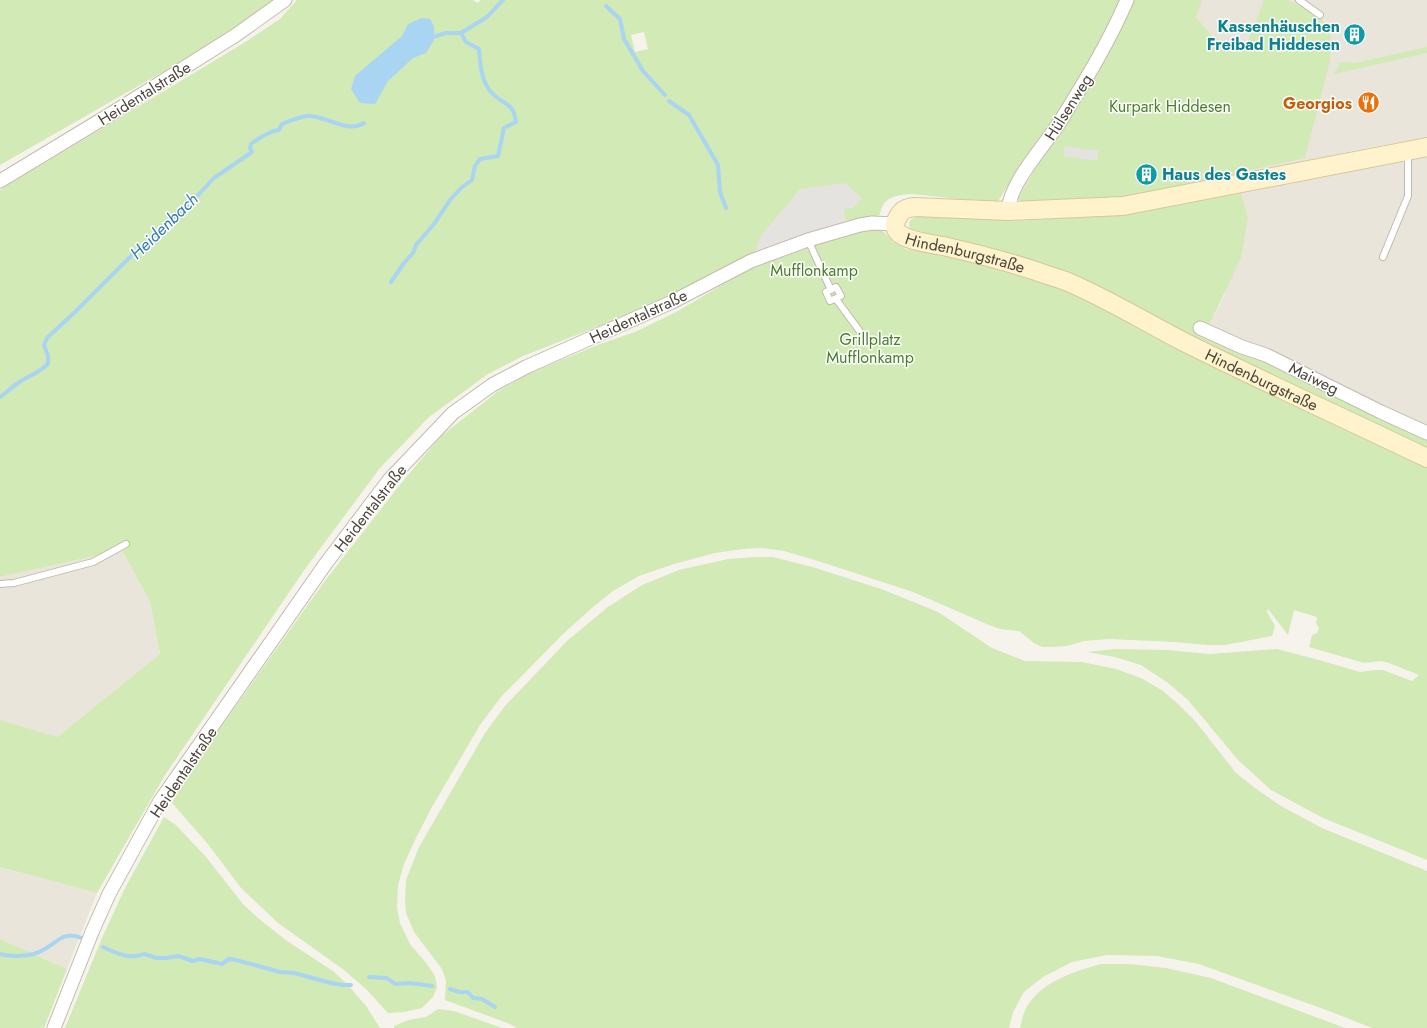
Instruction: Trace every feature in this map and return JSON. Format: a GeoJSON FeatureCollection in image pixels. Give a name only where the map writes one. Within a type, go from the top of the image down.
{"type":"FeatureCollection","features":[{"type":"Feature","properties":{"kind":"main road","name":"Hindenburgstraße"},"geometry":{"type":"LineString","coordinates":[[1427,147],[1123,206],[1008,212],[915,207],[902,210],[895,224],[895,229],[898,233],[909,239],[979,253],[1067,282],[1112,303],[1184,342],[1427,458]]}},
{"type":"Feature","properties":{"kind":"street","name":"Heidentalstraße"},"geometry":{"type":"LineString","coordinates":[[0,181],[109,115],[236,35],[285,0]]}},
{"type":"Feature","properties":{"kind":"street","name":"Hülsenweg"},"geometry":{"type":"LineString","coordinates":[[1008,212],[1009,204],[1017,183],[1060,121],[1108,42],[1127,0]]}},
{"type":"Feature","properties":{"kind":"street","name":"Heidentalstraße"},"geometry":{"type":"LineString","coordinates":[[54,1028],[92,932],[110,894],[160,802],[324,566],[389,480],[428,437],[453,413],[492,385],[526,367],[672,302],[751,261],[808,240],[860,225],[872,223],[895,224]]}},
{"type":"Feature","properties":{"kind":"street","name":"Maiweg"},"geometry":{"type":"LineString","coordinates":[[1200,328],[1266,355],[1427,433]]}},
{"type":"Feature","properties":{"kind":"lane"},"geometry":{"type":"LineString","coordinates":[[1299,0],[1320,15]]}},
{"type":"Feature","properties":{"kind":"lane"},"geometry":{"type":"LineString","coordinates":[[1383,257],[1408,196],[1408,151]]}},
{"type":"Feature","properties":{"kind":"lane"},"geometry":{"type":"LineString","coordinates":[[808,240],[831,290],[836,287],[841,296],[836,299],[864,338]]}},
{"type":"Feature","properties":{"kind":"lane"},"geometry":{"type":"LineString","coordinates":[[0,584],[14,583],[93,562],[126,544]]}},
{"type":"Feature","properties":{"kind":"shaded area","name":"Kurpark Hiddesen"},"geometry":{"type":"Polygon","coordinates":[[[1133,0],[1427,0],[1427,137],[1129,197],[1021,201],[1018,199],[1022,189],[1060,132],[1114,44],[1133,0]]]}},
{"type":"Feature","properties":{"kind":"shaded area"},"geometry":{"type":"Polygon","coordinates":[[[1064,146],[1099,151],[1097,161],[1064,156],[1064,146]]]}},
{"type":"Feature","properties":{"kind":"shaded area"},"geometry":{"type":"Polygon","coordinates":[[[1427,157],[1427,437],[1205,334],[1224,296],[1248,217],[1241,193],[1427,157]]]}},
{"type":"Feature","properties":{"kind":"shaded area","name":"Mufflonkamp"},"geometry":{"type":"Polygon","coordinates":[[[845,183],[862,198],[853,208],[843,209],[846,223],[753,258],[760,237],[800,189],[845,183]]]}},
{"type":"Feature","properties":{"kind":"shaded area"},"geometry":{"type":"Polygon","coordinates":[[[122,550],[150,602],[160,654],[57,737],[0,832],[0,577],[122,550]]]}},
{"type":"Feature","properties":{"kind":"shaded area"},"geometry":{"type":"Polygon","coordinates":[[[0,867],[97,893],[67,969],[0,939],[0,867]]]}},
{"type":"Feature","properties":{"kind":"green space"},"geometry":{"type":"Polygon","coordinates":[[[0,0],[278,0],[236,30],[0,165],[0,0]]]}},
{"type":"Feature","properties":{"kind":"green space"},"geometry":{"type":"Polygon","coordinates":[[[297,0],[473,0],[478,3],[481,0],[1122,0],[1107,30],[1065,103],[997,203],[905,194],[895,196],[887,201],[881,209],[880,215],[846,223],[843,209],[861,198],[753,258],[715,271],[671,298],[523,356],[488,374],[429,417],[380,468],[305,569],[165,775],[97,893],[0,867],[0,720],[57,737],[160,654],[150,602],[122,550],[0,577],[0,190],[247,41],[280,19],[297,0]],[[644,32],[631,35],[635,52],[648,49],[644,32]]]}},
{"type":"Feature","properties":{"kind":"green space","name":"Kurpark Hiddesen"},"geometry":{"type":"Polygon","coordinates":[[[1133,0],[1202,0],[1196,17],[1213,37],[1245,50],[1264,0],[1288,0],[1317,15],[1323,21],[1331,37],[1330,61],[1305,158],[1129,197],[1021,201],[1018,199],[1043,155],[1060,132],[1114,44],[1133,0]]]}},
{"type":"Feature","properties":{"kind":"green space"},"geometry":{"type":"Polygon","coordinates":[[[1427,47],[1427,53],[1334,74],[1341,62],[1355,63],[1427,47]]]}},
{"type":"Feature","properties":{"kind":"green space"},"geometry":{"type":"Polygon","coordinates":[[[1241,193],[1248,217],[1241,258],[1205,334],[1262,357],[1427,437],[1427,449],[1186,337],[1114,298],[914,234],[909,226],[910,220],[925,215],[1004,219],[1010,221],[1124,215],[1241,193]]]}},
{"type":"Feature","properties":{"kind":"green space","name":"Grillplatz Mufflonkamp"},"geometry":{"type":"Polygon","coordinates":[[[876,228],[884,232],[893,242],[906,249],[975,260],[1063,288],[1427,466],[1427,860],[1323,818],[1271,790],[1238,760],[1188,700],[1168,683],[1141,665],[1115,657],[1087,652],[1115,649],[1168,650],[1210,654],[1277,649],[1360,672],[1383,670],[1412,681],[1419,675],[1389,663],[1381,661],[1364,663],[1309,647],[1312,635],[1317,633],[1319,628],[1316,623],[1317,617],[1294,610],[1288,635],[1268,609],[1267,612],[1275,626],[1272,636],[1225,645],[1109,639],[1084,641],[1067,646],[1042,647],[1034,643],[1019,631],[1000,629],[913,592],[784,551],[763,548],[715,553],[674,564],[639,576],[613,591],[563,634],[501,697],[480,725],[432,807],[417,836],[404,864],[398,885],[397,908],[400,923],[410,944],[435,976],[437,987],[433,997],[422,1008],[404,1012],[388,1013],[367,990],[344,970],[278,923],[241,888],[207,843],[172,803],[184,779],[324,582],[399,486],[440,437],[497,392],[530,373],[600,344],[635,332],[678,311],[745,271],[847,234],[876,228]]]}},
{"type":"Feature","properties":{"kind":"green space"},"geometry":{"type":"Polygon","coordinates":[[[773,557],[816,568],[884,590],[938,612],[992,648],[1025,661],[1082,662],[1116,669],[1141,678],[1163,691],[1196,722],[1236,773],[1281,806],[1322,828],[1427,871],[1427,1028],[1372,1028],[1199,964],[1157,956],[1107,955],[1072,962],[1043,977],[1024,992],[1013,1012],[1009,1028],[517,1028],[445,1000],[446,981],[442,969],[414,932],[406,913],[406,880],[419,847],[485,733],[505,706],[568,640],[608,607],[642,585],[679,570],[728,559],[773,557]]]}},
{"type":"Feature","properties":{"kind":"green space"},"geometry":{"type":"Polygon","coordinates":[[[164,817],[176,825],[206,857],[243,904],[258,918],[287,941],[333,971],[348,985],[366,1006],[380,1028],[65,1028],[102,938],[125,888],[164,817]]]}},
{"type":"Feature","properties":{"kind":"green space"},"geometry":{"type":"Polygon","coordinates":[[[0,939],[67,969],[44,1028],[0,1028],[0,939]]]}},
{"type":"Feature","properties":{"kind":"green space"},"geometry":{"type":"Polygon","coordinates":[[[1101,964],[1130,964],[1166,968],[1211,978],[1345,1028],[1020,1028],[1026,1008],[1044,988],[1062,977],[1101,964]]]}},
{"type":"Feature","properties":{"kind":"green space"},"geometry":{"type":"Polygon","coordinates":[[[438,1009],[454,1011],[502,1028],[394,1028],[394,1026],[408,1020],[426,1017],[438,1009]]]}},
{"type":"Feature","properties":{"kind":"water"},"geometry":{"type":"Polygon","coordinates":[[[422,18],[430,19],[434,26],[434,40],[426,53],[413,58],[388,81],[375,104],[360,103],[351,89],[355,76],[402,36],[408,24],[422,18]]]}},
{"type":"Feature","properties":{"kind":"waterway","name":"Heidenbach"},"geometry":{"type":"LineString","coordinates":[[430,38],[446,33],[461,33],[487,17],[503,0]]}},
{"type":"Feature","properties":{"kind":"waterway"},"geometry":{"type":"LineString","coordinates":[[606,6],[620,19],[624,39],[643,71],[665,95]]}},
{"type":"Feature","properties":{"kind":"waterway"},"geometry":{"type":"LineString","coordinates":[[391,282],[413,253],[416,245],[434,224],[450,200],[461,188],[472,180],[475,166],[480,159],[498,156],[504,128],[516,122],[513,110],[488,89],[483,78],[479,49],[466,42],[461,33]]}},
{"type":"Feature","properties":{"kind":"waterway"},"geometry":{"type":"LineString","coordinates":[[669,101],[689,115],[718,165],[720,192],[726,208]]}},
{"type":"Feature","properties":{"kind":"waterway","name":"Heidenbach"},"geometry":{"type":"LineString","coordinates":[[0,397],[18,383],[41,370],[48,364],[48,356],[44,345],[47,338],[161,228],[182,212],[214,178],[252,152],[250,148],[251,144],[268,133],[279,130],[282,124],[307,116],[314,116],[350,126],[357,126],[364,123]]}},
{"type":"Feature","properties":{"kind":"waterway"},"geometry":{"type":"LineString","coordinates":[[0,954],[10,956],[28,955],[48,947],[61,938],[69,936],[82,938]]}},
{"type":"Feature","properties":{"kind":"waterway"},"geometry":{"type":"LineString","coordinates":[[103,947],[128,956],[139,956],[144,954],[157,958],[178,956],[193,961],[200,959],[222,964],[229,959],[236,960],[280,972],[294,973],[331,983],[351,985]]}},
{"type":"Feature","properties":{"kind":"waterway"},"geometry":{"type":"LineString","coordinates":[[369,977],[387,978],[395,984],[410,983],[432,986]]}},
{"type":"Feature","properties":{"kind":"waterway"},"geometry":{"type":"LineString","coordinates":[[450,989],[459,992],[468,992],[473,998],[482,999],[495,1007]]}},
{"type":"Feature","properties":{"kind":"place","name":"Kassenhäuschen Freibad Hiddesen"},"geometry":{"type":"Point","coordinates":[1355,35]}},
{"type":"Feature","properties":{"kind":"place","name":"Georgios"},"geometry":{"type":"Point","coordinates":[1368,103]}},
{"type":"Feature","properties":{"kind":"place","name":"Haus des Gastes"},"geometry":{"type":"Point","coordinates":[1147,174]}}]}
